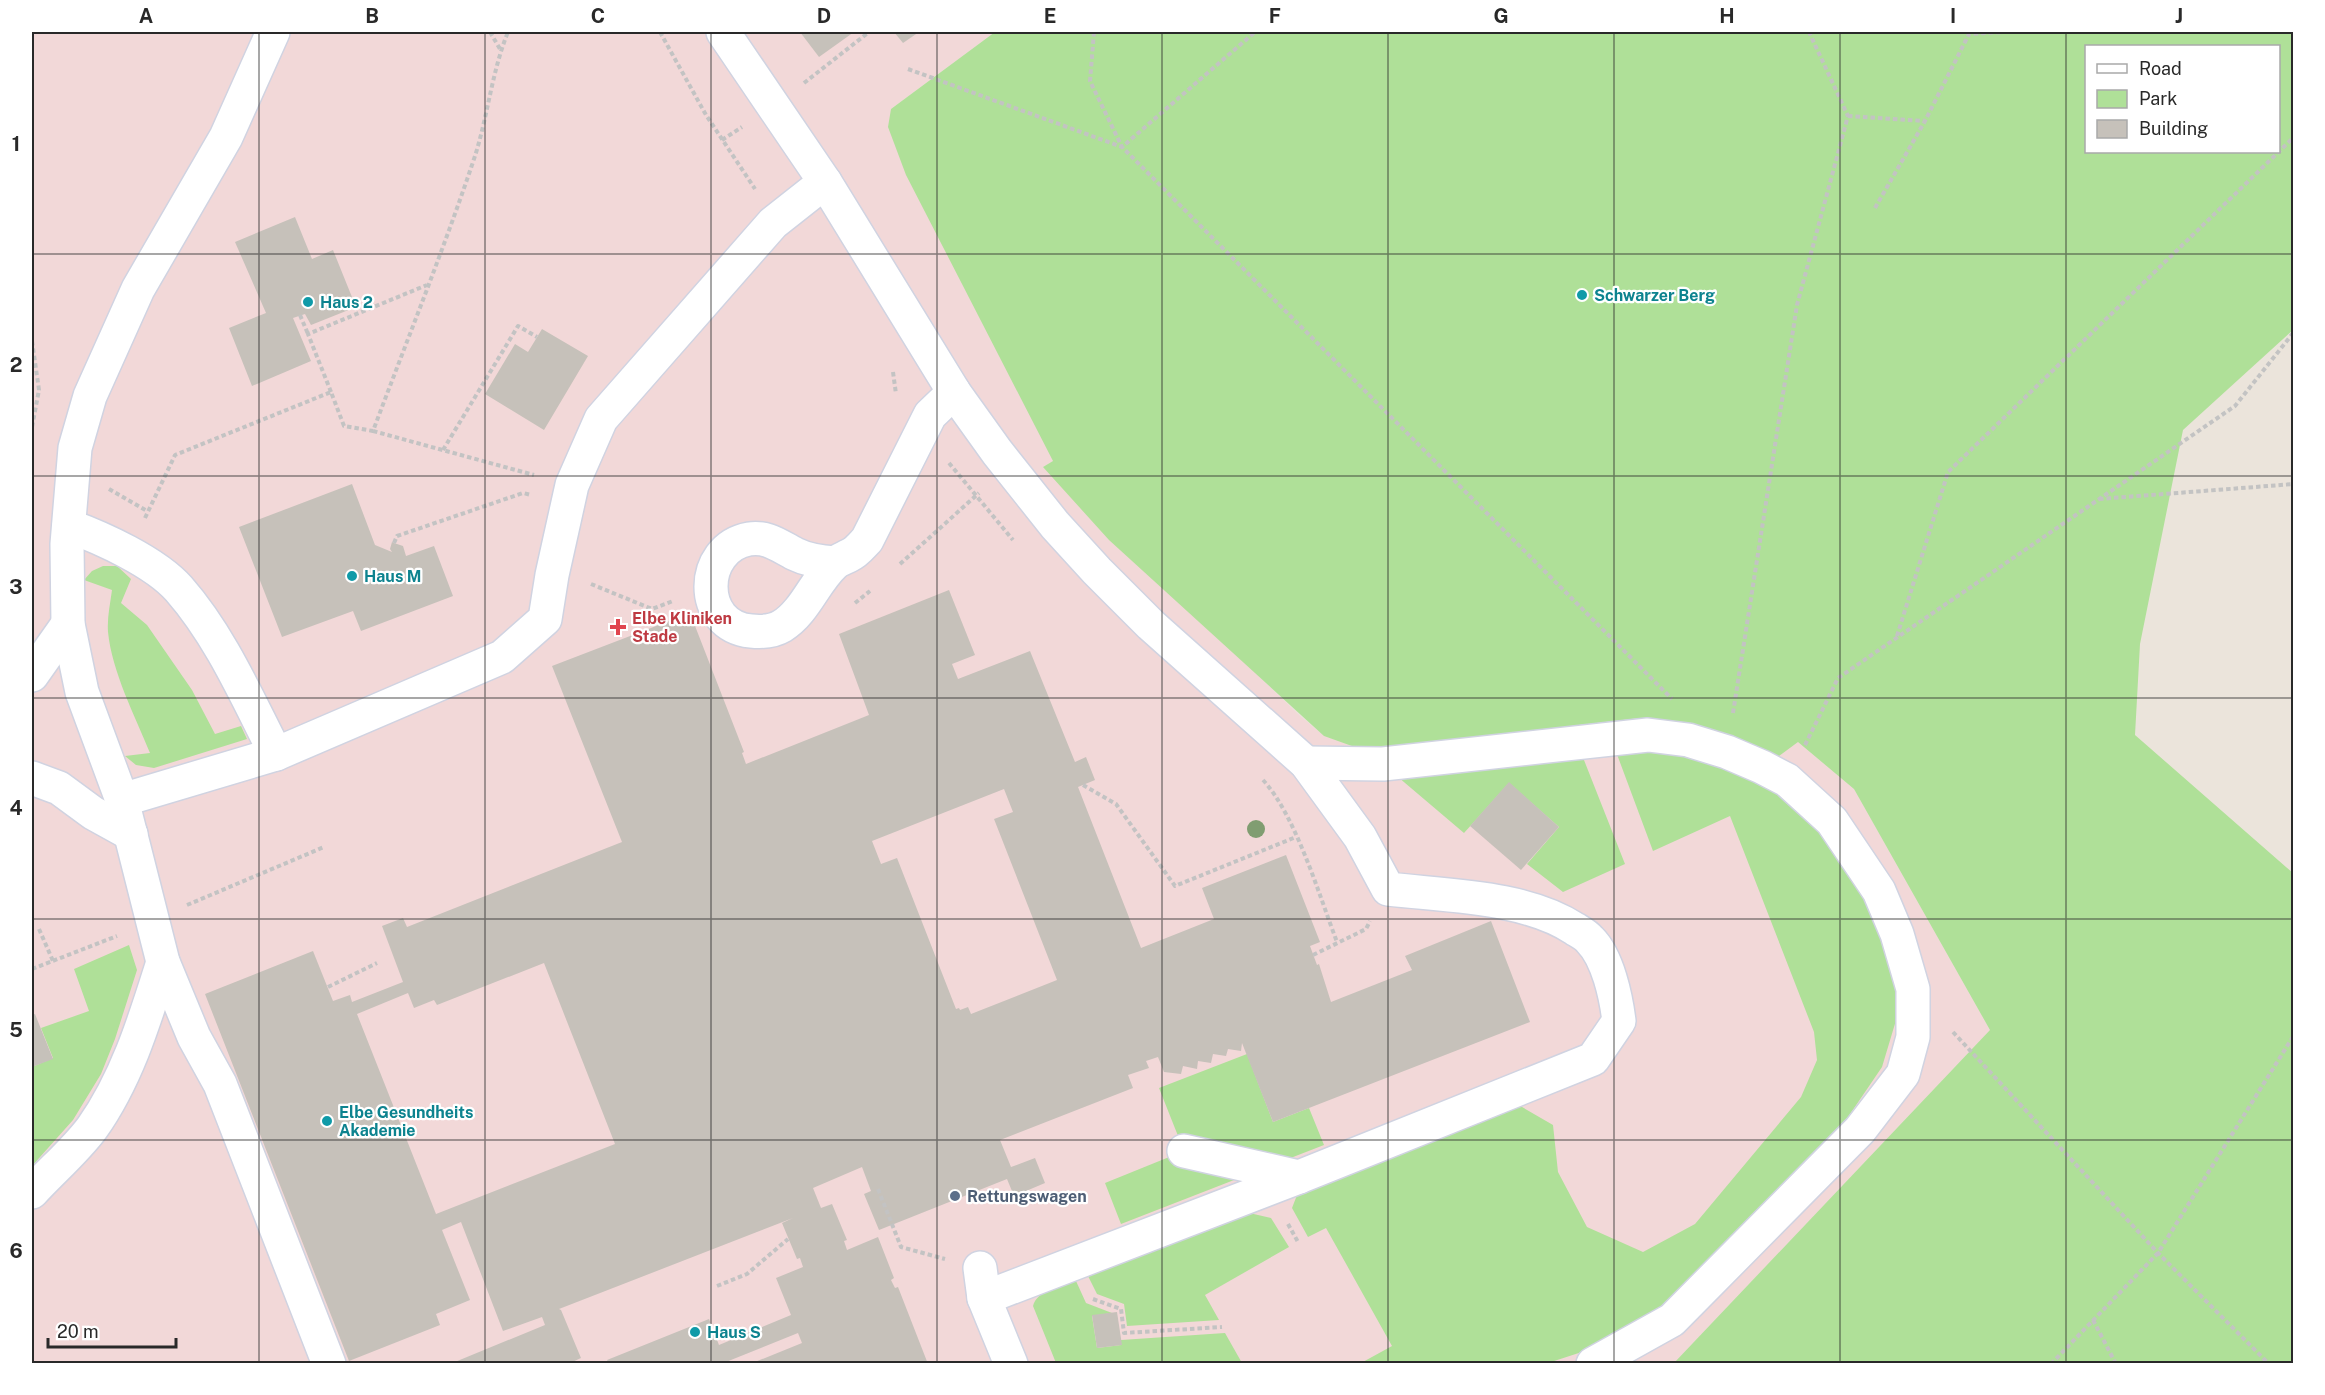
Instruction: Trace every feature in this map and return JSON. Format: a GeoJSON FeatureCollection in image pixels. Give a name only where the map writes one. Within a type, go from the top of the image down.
{"type":"FeatureCollection","features":[{"type":"Feature","properties":{"kind":"street"},"geometry":{"type":"LineString","coordinates":[[273,32],[226,137],[138,289],[90,396],[75,448],[69,526],[68,624],[82,692],[123,800],[164,962],[194,1037],[220,1084],[329,1364]]}},
{"type":"Feature","properties":{"kind":"street"},"geometry":{"type":"LineString","coordinates":[[723,32],[825,182],[954,392],[997,452],[1054,525],[1097,572],[1150,625],[1306,763],[1360,837],[1388,890],[1509,904],[1561,920],[1590,940],[1606,966],[1617,1003],[1619,1021],[1593,1059],[1299,1177],[982,1283],[1011,1364]]}},
{"type":"Feature","properties":{"kind":"street"},"geometry":{"type":"LineString","coordinates":[[123,800],[276,754],[502,657],[545,619],[569,494],[602,419],[779,218],[825,182]]}},
{"type":"Feature","properties":{"kind":"street"},"geometry":{"type":"LineString","coordinates":[[835,563],[853,554],[867,540],[930,415],[954,392]]}},
{"type":"Feature","properties":{"kind":"street"},"geometry":{"type":"LineString","coordinates":[[69,526],[137,557],[178,587],[216,639],[276,754]]}},
{"type":"Feature","properties":{"kind":"street"},"geometry":{"type":"LineString","coordinates":[[32,675],[68,624]]}},
{"type":"Feature","properties":{"kind":"street"},"geometry":{"type":"LineString","coordinates":[[1306,763],[1383,764],[1648,735],[1688,740],[1727,752],[1787,780],[1832,821],[1879,891],[1897,934],[1913,989],[1913,1037],[1903,1074],[1860,1130],[1672,1320],[1593,1364]]}},
{"type":"Feature","properties":{"kind":"street"},"geometry":{"type":"LineString","coordinates":[[32,778],[59,788],[93,813],[131,834]]}},
{"type":"Feature","properties":{"kind":"street"},"geometry":{"type":"LineString","coordinates":[[32,1192],[91,1128],[121,1077],[140,1033],[164,962]]}},
{"type":"Feature","properties":{"kind":"street"},"geometry":{"type":"LineString","coordinates":[[1184,1151],[1299,1177]]}},
{"type":"Feature","properties":{"kind":"path"},"geometry":{"type":"LineString","coordinates":[[490,32],[500,50]]}},
{"type":"Feature","properties":{"kind":"path"},"geometry":{"type":"LineString","coordinates":[[373,431],[454,219],[479,142],[500,50],[508,32]]}},
{"type":"Feature","properties":{"kind":"path"},"geometry":{"type":"LineString","coordinates":[[660,32],[706,116],[764,202],[779,218]]}},
{"type":"Feature","properties":{"kind":"path"},"geometry":{"type":"LineString","coordinates":[[1094,32],[1090,81],[1122,147],[1679,705]]}},
{"type":"Feature","properties":{"kind":"path"},"geometry":{"type":"LineString","coordinates":[[1122,147],[1255,32]]}},
{"type":"Feature","properties":{"kind":"path"},"geometry":{"type":"LineString","coordinates":[[1727,752],[1797,305],[1848,116],[1809,32]]}},
{"type":"Feature","properties":{"kind":"path"},"geometry":{"type":"LineString","coordinates":[[1875,208],[1925,121],[1969,34],[2003,32]]}},
{"type":"Feature","properties":{"kind":"path"},"geometry":{"type":"LineString","coordinates":[[908,69],[1122,147]]}},
{"type":"Feature","properties":{"kind":"path"},"geometry":{"type":"LineString","coordinates":[[1848,116],[1925,121]]}},
{"type":"Feature","properties":{"kind":"path"},"geometry":{"type":"LineString","coordinates":[[2280,151],[2294,137]]}},
{"type":"Feature","properties":{"kind":"path"},"geometry":{"type":"LineString","coordinates":[[1897,637],[1948,472],[2277,153]]}},
{"type":"Feature","properties":{"kind":"path"},"geometry":{"type":"LineString","coordinates":[[308,334],[428,285]]}},
{"type":"Feature","properties":{"kind":"path"},"geometry":{"type":"LineString","coordinates":[[300,315],[344,426],[373,431],[443,450],[569,494]]}},
{"type":"Feature","properties":{"kind":"path"},"geometry":{"type":"LineString","coordinates":[[443,450],[518,326],[537,338]]}},
{"type":"Feature","properties":{"kind":"path"},"geometry":{"type":"LineString","coordinates":[[1787,780],[1838,678],[2235,406],[2294,332]]}},
{"type":"Feature","properties":{"kind":"path"},"geometry":{"type":"LineString","coordinates":[[32,341],[39,390],[32,427]]}},
{"type":"Feature","properties":{"kind":"path"},"geometry":{"type":"LineString","coordinates":[[889,365],[894,375],[897,398]]}},
{"type":"Feature","properties":{"kind":"path"},"geometry":{"type":"LineString","coordinates":[[137,557],[147,511],[175,455],[332,392]]}},
{"type":"Feature","properties":{"kind":"path"},"geometry":{"type":"LineString","coordinates":[[2098,499],[2294,484]]}},
{"type":"Feature","properties":{"kind":"path"},"geometry":{"type":"LineString","coordinates":[[394,543],[397,536],[523,493],[569,494]]}},
{"type":"Feature","properties":{"kind":"path"},"geometry":{"type":"LineString","coordinates":[[896,570],[978,495],[1018,546]]}},
{"type":"Feature","properties":{"kind":"path"},"geometry":{"type":"LineString","coordinates":[[851,605],[879,585]]}},
{"type":"Feature","properties":{"kind":"path"},"geometry":{"type":"LineString","coordinates":[[597,586],[652,609]]}},
{"type":"Feature","properties":{"kind":"path"},"geometry":{"type":"LineString","coordinates":[[1260,777],[1275,794],[1296,837],[1338,942]]}},
{"type":"Feature","properties":{"kind":"path"},"geometry":{"type":"LineString","coordinates":[[1083,785],[1116,804],[1175,886],[1296,837]]}},
{"type":"Feature","properties":{"kind":"path"},"geometry":{"type":"LineString","coordinates":[[32,969],[153,921],[324,847]]}},
{"type":"Feature","properties":{"kind":"path"},"geometry":{"type":"LineString","coordinates":[[1313,955],[1366,929],[1388,890]]}},
{"type":"Feature","properties":{"kind":"path"},"geometry":{"type":"LineString","coordinates":[[39,929],[53,961]]}},
{"type":"Feature","properties":{"kind":"path"},"geometry":{"type":"LineString","coordinates":[[328,987],[377,963]]}},
{"type":"Feature","properties":{"kind":"path"},"geometry":{"type":"LineString","coordinates":[[1913,989],[2158,1253],[2269,1364]]}},
{"type":"Feature","properties":{"kind":"path"},"geometry":{"type":"LineString","coordinates":[[2051,1364],[2158,1253],[2294,1035]]}},
{"type":"Feature","properties":{"kind":"path"},"geometry":{"type":"LineString","coordinates":[[878,1189],[901,1247],[982,1283]]}},
{"type":"Feature","properties":{"kind":"path"},"geometry":{"type":"LineString","coordinates":[[717,1286],[747,1274],[788,1239]]}},
{"type":"Feature","properties":{"kind":"path"},"geometry":{"type":"LineString","coordinates":[[1092,1298],[1121,1309],[1124,1333],[1222,1327]]}},
{"type":"Feature","properties":{"kind":"path"},"geometry":{"type":"LineString","coordinates":[[2093,1320],[2116,1364]]}},
{"type":"Feature","properties":{"kind":"shaded area","name":"Elbe Kliniken Stade"},"geometry":{"type":"Polygon","coordinates":[[[32,32],[995,32],[891,109],[1053,461],[1043,467],[1298,714],[1324,736],[1363,750],[1640,718],[1718,734],[1798,742],[1854,789],[1990,1030],[1674,1363],[32,1363],[32,32]]]}},
{"type":"Feature","properties":{"kind":"green space"},"geometry":{"type":"Polygon","coordinates":[[[995,32],[2293,32],[2293,330],[2183,430],[2140,644],[2135,735],[2293,873],[2293,1363],[1674,1363],[1990,1030],[1854,789],[1798,742],[1775,759],[1718,734],[1640,718],[1363,750],[1324,736],[1109,540],[1043,467],[1053,461],[906,175],[888,127],[891,109],[995,32]]]}},
{"type":"Feature","properties":{"kind":"green space"},"geometry":{"type":"Polygon","coordinates":[[[103,566],[117,566],[131,579],[121,603],[147,625],[192,690],[215,734],[241,726],[247,739],[154,768],[136,765],[125,756],[150,753],[125,694],[110,647],[108,622],[112,590],[84,580],[92,571],[103,566]]]}},
{"type":"Feature","properties":{"kind":"green space"},"geometry":{"type":"Polygon","coordinates":[[[1653,747],[1709,757],[1782,790],[1826,829],[1868,896],[1897,968],[1897,1017],[1882,1067],[1844,1123],[1664,1305],[1643,1321],[1588,1350],[1548,1363],[1361,1363],[1392,1346],[1326,1228],[1308,1237],[1292,1208],[1299,1190],[1515,1103],[1553,1125],[1558,1172],[1587,1227],[1643,1252],[1695,1224],[1801,1097],[1817,1060],[1814,1032],[1730,816],[1653,851],[1615,749],[1653,747]]]}},
{"type":"Feature","properties":{"kind":"green space"},"geometry":{"type":"Polygon","coordinates":[[[1582,755],[1625,864],[1563,892],[1527,864],[1559,827],[1509,783],[1464,833],[1398,777],[1582,755]]]}},
{"type":"Feature","properties":{"kind":"green space"},"geometry":{"type":"Polygon","coordinates":[[[129,945],[137,970],[101,1074],[73,1120],[32,1166],[32,1067],[53,1058],[41,1028],[89,1011],[74,969],[129,945]]]}},
{"type":"Feature","properties":{"kind":"green space"},"geometry":{"type":"Polygon","coordinates":[[[1247,1054],[1273,1122],[1309,1108],[1324,1145],[1121,1224],[1105,1183],[1184,1151],[1159,1088],[1247,1054]]]}},
{"type":"Feature","properties":{"kind":"green space"},"geometry":{"type":"Polygon","coordinates":[[[1245,1212],[1271,1218],[1289,1247],[1205,1295],[1219,1320],[1127,1326],[1124,1304],[1097,1294],[1088,1276],[1245,1212]]]}},
{"type":"Feature","properties":{"kind":"green space"},"geometry":{"type":"Polygon","coordinates":[[[1076,1281],[1086,1303],[1112,1313],[1092,1316],[1097,1348],[1121,1345],[1121,1340],[1225,1333],[1242,1363],[1056,1363],[1033,1306],[1039,1296],[1045,1292],[1076,1281]]]}},
{"type":"Feature","properties":{"kind":"building"},"geometry":{"type":"Polygon","coordinates":[[[800,32],[854,32],[819,57],[800,32]]]}},
{"type":"Feature","properties":{"kind":"building"},"geometry":{"type":"Polygon","coordinates":[[[894,32],[919,32],[903,43],[894,32]]]}},
{"type":"Feature","properties":{"kind":"building","name":"Haus 2"},"geometry":{"type":"Polygon","coordinates":[[[295,217],[312,259],[333,250],[356,307],[311,325],[305,314],[293,318],[311,361],[252,386],[229,328],[266,313],[235,242],[295,217]]]}},
{"type":"Feature","properties":{"kind":"building"},"geometry":{"type":"Polygon","coordinates":[[[542,329],[588,356],[544,430],[485,394],[515,344],[528,352],[542,329]]]}},
{"type":"Feature","properties":{"kind":"building","name":"Haus M"},"geometry":{"type":"Polygon","coordinates":[[[352,484],[375,545],[392,552],[390,549],[392,542],[403,546],[406,556],[434,546],[453,596],[361,631],[353,611],[282,637],[239,527],[352,484]]]}},
{"type":"Feature","properties":{"kind":"building"},"geometry":{"type":"Polygon","coordinates":[[[949,590],[975,655],[952,664],[958,679],[1030,651],[1075,762],[1086,757],[1095,780],[1078,787],[1141,948],[1214,919],[1202,888],[1286,855],[1320,942],[1310,946],[1317,965],[1319,964],[1331,1002],[1412,970],[1405,956],[1491,921],[1530,1022],[1273,1122],[1242,1043],[1241,1051],[1228,1049],[1226,1056],[1213,1054],[1211,1063],[1198,1061],[1197,1069],[1183,1066],[1181,1074],[1164,1072],[1158,1057],[1146,1061],[1149,1068],[1128,1075],[1133,1088],[1000,1140],[1011,1167],[1035,1158],[1045,1183],[1014,1196],[1007,1179],[879,1230],[864,1194],[871,1191],[862,1167],[813,1188],[821,1208],[832,1204],[847,1240],[844,1241],[847,1250],[878,1237],[894,1278],[891,1280],[895,1288],[898,1287],[928,1364],[750,1364],[802,1343],[798,1333],[726,1362],[727,1364],[609,1364],[607,1360],[709,1319],[719,1345],[791,1315],[776,1278],[803,1267],[800,1258],[797,1259],[782,1223],[793,1218],[559,1309],[581,1358],[568,1364],[450,1364],[545,1325],[542,1317],[503,1331],[461,1222],[442,1230],[470,1300],[436,1314],[440,1325],[349,1361],[205,994],[313,951],[333,1001],[350,995],[352,1002],[403,982],[382,926],[403,918],[407,927],[622,842],[552,666],[690,613],[744,752],[742,753],[746,764],[869,715],[839,634],[949,590]],[[1004,789],[872,841],[881,864],[897,858],[956,1009],[968,1007],[971,1014],[1057,980],[994,819],[1013,812],[1004,789]],[[544,963],[437,1005],[434,1000],[414,1008],[408,993],[357,1014],[436,1214],[615,1144],[544,963]]]}},
{"type":"Feature","properties":{"kind":"building"},"geometry":{"type":"Polygon","coordinates":[[[1509,782],[1559,827],[1521,870],[1470,826],[1509,782]]]}},
{"type":"Feature","properties":{"kind":"building"},"geometry":{"type":"Polygon","coordinates":[[[35,1014],[53,1059],[32,1067],[32,1015],[35,1014]]]}},
{"type":"Feature","properties":{"kind":"building"},"geometry":{"type":"Polygon","coordinates":[[[1117,1312],[1122,1345],[1097,1348],[1092,1315],[1117,1312]]]}},
{"type":"Feature","properties":{"kind":"place","name":"Schwarzer Berg"},"geometry":{"type":"Point","coordinates":[1582,295]}},
{"type":"Feature","properties":{"kind":"place","name":"Haus 2"},"geometry":{"type":"Point","coordinates":[308,302]}},
{"type":"Feature","properties":{"kind":"place","name":"Haus M"},"geometry":{"type":"Point","coordinates":[352,576]}},
{"type":"Feature","properties":{"kind":"place","name":"Elbe Kliniken Stade"},"geometry":{"type":"Point","coordinates":[618,627]}},
{"type":"Feature","properties":{"kind":"place","name":"Elbe Gesundheits Akademie"},"geometry":{"type":"Point","coordinates":[327,1121]}},
{"type":"Feature","properties":{"kind":"place","name":"Rettungswagen"},"geometry":{"type":"Point","coordinates":[955,1196]}},
{"type":"Feature","properties":{"kind":"place","name":"Haus S"},"geometry":{"type":"Point","coordinates":[695,1332]}}]}
